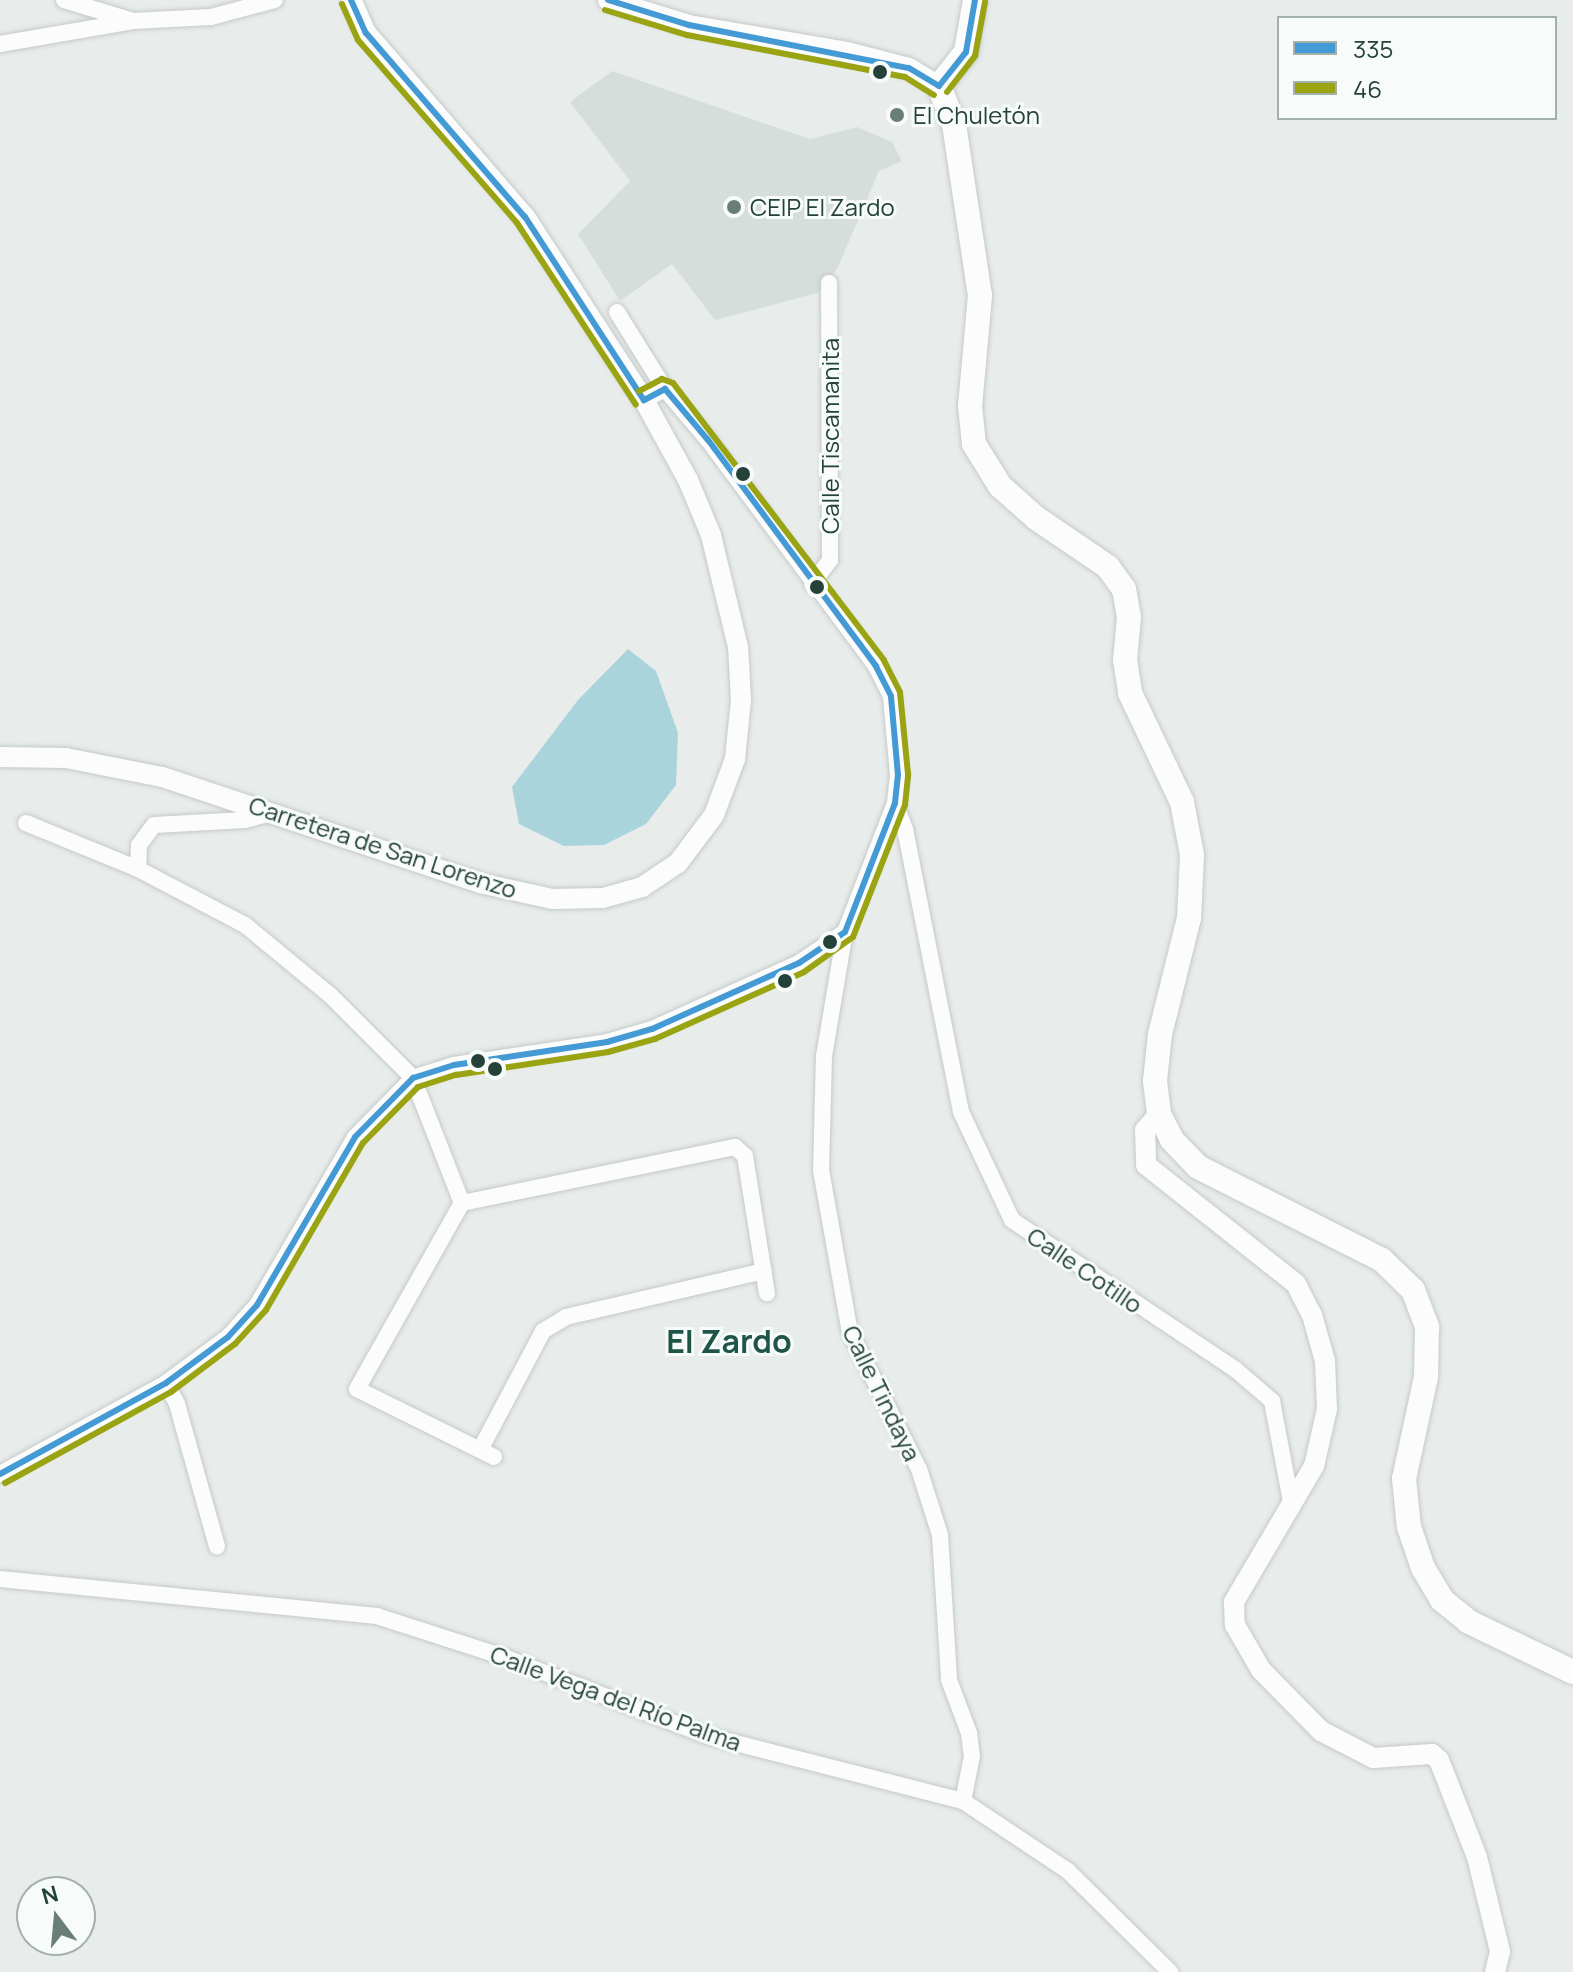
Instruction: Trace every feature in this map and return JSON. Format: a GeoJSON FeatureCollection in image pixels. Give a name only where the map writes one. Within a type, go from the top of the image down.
{"type":"FeatureCollection","features":[{"type":"Feature","properties":{"kind":"main road"},"geometry":{"type":"LineString","coordinates":[[975,0],[966,52],[939,86],[954,124],[980,295],[970,406],[974,444],[1000,486],[1036,518],[1108,567],[1124,589],[1129,617],[1125,660],[1130,693],[1182,802],[1192,855],[1189,918],[1160,1034],[1155,1081],[1159,1114],[1172,1140],[1198,1167],[1382,1260],[1413,1290],[1427,1327],[1426,1377],[1404,1479],[1409,1527],[1423,1568],[1442,1600],[1469,1622],[1573,1672]]}},
{"type":"Feature","properties":{"kind":"street"},"geometry":{"type":"LineString","coordinates":[[64,0],[133,21]]}},
{"type":"Feature","properties":{"kind":"street"},"geometry":{"type":"LineString","coordinates":[[0,44],[133,21],[211,17],[275,0]]}},
{"type":"Feature","properties":{"kind":"street","name":"Carretera de San Lorenzo"},"geometry":{"type":"LineString","coordinates":[[0,757],[66,758],[162,777],[276,811],[480,883],[552,899],[603,898],[642,887],[678,863],[714,815],[735,759],[741,700],[738,647],[711,535],[644,400],[525,217],[366,33],[351,0]]}},
{"type":"Feature","properties":{"kind":"street"},"geometry":{"type":"LineString","coordinates":[[608,0],[689,25],[847,52],[909,68],[939,86]]}},
{"type":"Feature","properties":{"kind":"street","name":"Calle Tiscamanita"},"geometry":{"type":"LineString","coordinates":[[812,584],[830,560],[829,283]]}},
{"type":"Feature","properties":{"kind":"street"},"geometry":{"type":"LineString","coordinates":[[617,312],[665,389],[876,666],[891,696],[898,775],[895,803]]}},
{"type":"Feature","properties":{"kind":"street"},"geometry":{"type":"LineString","coordinates":[[644,400],[665,389]]}},
{"type":"Feature","properties":{"kind":"street","name":"Calle Tindaya"},"geometry":{"type":"LineString","coordinates":[[895,803],[845,932],[824,1056],[821,1170],[850,1332],[919,1469],[940,1535],[947,1668],[972,1756],[963,1801]]}},
{"type":"Feature","properties":{"kind":"street","name":"Calle Cotillo"},"geometry":{"type":"LineString","coordinates":[[895,803],[924,916],[961,1112],[1012,1220],[1236,1370],[1272,1401],[1291,1502]]}},
{"type":"Feature","properties":{"kind":"street"},"geometry":{"type":"LineString","coordinates":[[138,869],[139,845],[154,825],[245,820],[276,811]]}},
{"type":"Feature","properties":{"kind":"street"},"geometry":{"type":"LineString","coordinates":[[26,823],[138,869],[245,925],[330,995],[413,1078],[462,1203]]}},
{"type":"Feature","properties":{"kind":"street"},"geometry":{"type":"LineString","coordinates":[[0,1474],[166,1383],[228,1337],[257,1305],[355,1137],[413,1078],[454,1065],[607,1042],[652,1029],[799,963],[845,932]]}},
{"type":"Feature","properties":{"kind":"street"},"geometry":{"type":"LineString","coordinates":[[1159,1114],[1145,1130],[1146,1165],[1296,1284],[1312,1315],[1325,1361],[1327,1409],[1314,1466],[1234,1602],[1235,1625],[1261,1670],[1321,1731],[1373,1758],[1432,1754],[1439,1760],[1477,1857],[1500,1951],[1495,1972]]}},
{"type":"Feature","properties":{"kind":"street"},"geometry":{"type":"LineString","coordinates":[[764,1271],[566,1317],[543,1331],[487,1453],[357,1389],[462,1203],[735,1147],[745,1156],[764,1271],[767,1293]]}},
{"type":"Feature","properties":{"kind":"street"},"geometry":{"type":"LineString","coordinates":[[166,1383],[177,1404],[217,1546]]}},
{"type":"Feature","properties":{"kind":"street","name":"Calle Vega del Río Palma"},"geometry":{"type":"LineString","coordinates":[[0,1579],[377,1616],[504,1657],[708,1736],[963,1801],[1068,1871],[1170,1972]]}},
{"type":"Feature","properties":{"kind":"shaded area","name":"CEIP El Zardo"},"geometry":{"type":"Polygon","coordinates":[[[612,71],[810,139],[857,127],[892,142],[902,161],[879,171],[838,267],[818,293],[715,320],[672,264],[620,301],[578,234],[630,181],[570,102],[612,71]]]}},
{"type":"Feature","properties":{"kind":"water"},"geometry":{"type":"Polygon","coordinates":[[[628,649],[656,671],[678,733],[676,785],[646,824],[604,845],[564,846],[519,824],[512,787],[578,700],[628,649]]]}},
{"type":"Feature","properties":{"kind":"transit line","name":"335"},"geometry":{"type":"LineString","coordinates":[[351,0],[366,33],[525,217],[644,400]]}},
{"type":"Feature","properties":{"kind":"transit line","name":"335"},"geometry":{"type":"LineString","coordinates":[[608,0],[689,25],[909,68],[939,86]]}},
{"type":"Feature","properties":{"kind":"transit line","name":"335"},"geometry":{"type":"LineString","coordinates":[[939,86],[966,52],[975,0]]}},
{"type":"Feature","properties":{"kind":"transit line","name":"46"},"geometry":{"type":"LineString","coordinates":[[947,92],[975,56],[985,2]]}},
{"type":"Feature","properties":{"kind":"transit line","name":"46"},"geometry":{"type":"LineString","coordinates":[[342,4],[358,40],[517,223],[636,405]]}},
{"type":"Feature","properties":{"kind":"transit line","name":"46"},"geometry":{"type":"LineString","coordinates":[[605,10],[687,35],[905,77],[934,95]]}},
{"type":"Feature","properties":{"kind":"transit line","name":"46"},"geometry":{"type":"LineString","coordinates":[[5,1483],[171,1392],[235,1344],[266,1310],[363,1143],[418,1087],[456,1075],[608,1052],[655,1039],[804,972],[853,937],[905,805],[908,774],[900,692],[884,660],[673,383],[662,379],[639,391]]}},
{"type":"Feature","properties":{"kind":"transit line","name":"335"},"geometry":{"type":"LineString","coordinates":[[0,1474],[166,1383],[228,1337],[257,1305],[355,1137],[413,1078],[454,1065],[607,1042],[652,1029],[799,963],[845,932],[895,803],[898,775],[891,696],[876,666],[708,440],[665,389],[644,400]]}},
{"type":"Feature","properties":{"kind":"place","name":"El Chuletón"},"geometry":{"type":"Point","coordinates":[897,115]}},
{"type":"Feature","properties":{"kind":"place","name":"CEIP El Zardo"},"geometry":{"type":"Point","coordinates":[734,207]}},
{"type":"Feature","properties":{"kind":"district","name":"El Zardo"},"geometry":{"type":"Point","coordinates":[729,1341]}}]}
